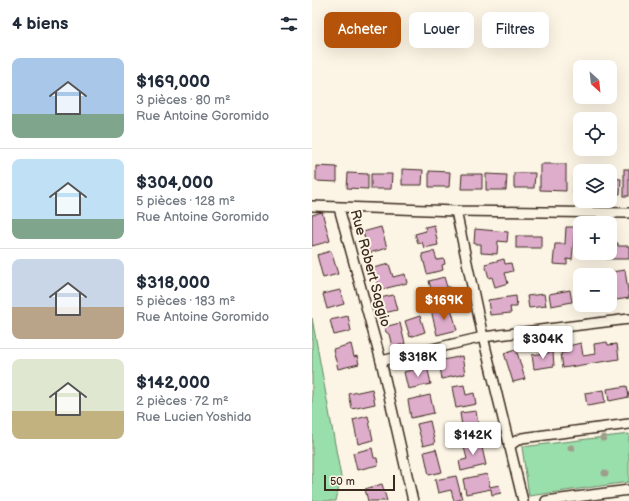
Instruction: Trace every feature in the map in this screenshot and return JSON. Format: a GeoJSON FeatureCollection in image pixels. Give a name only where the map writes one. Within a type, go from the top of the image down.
{"type":"FeatureCollection","features":[{"type":"Feature","properties":{"kind":"street"},"geometry":{"type":"LineString","coordinates":[[312,206],[339,208]]}},
{"type":"Feature","properties":{"kind":"street","name":"Rue Robert Saggio"},"geometry":{"type":"LineString","coordinates":[[413,501],[381,361],[339,208],[629,213]]}},
{"type":"Feature","properties":{"kind":"street"},"geometry":{"type":"LineString","coordinates":[[456,211],[482,336],[523,501]]}},
{"type":"Feature","properties":{"kind":"street"},"geometry":{"type":"LineString","coordinates":[[381,361],[482,336],[629,319]]}},
{"type":"Feature","properties":{"kind":"street"},"geometry":{"type":"LineString","coordinates":[[509,446],[522,438],[629,424]]}},
{"type":"Feature","properties":{"kind":"street"},"geometry":{"type":"LineString","coordinates":[[546,501],[629,490]]}},
{"type":"Feature","properties":{"kind":"green space"},"geometry":{"type":"Polygon","coordinates":[[[312,318],[341,477],[336,501],[312,501],[312,318]]]}},
{"type":"Feature","properties":{"kind":"green space"},"geometry":{"type":"Polygon","coordinates":[[[629,434],[629,482],[529,496],[522,447],[629,434]]]}},
{"type":"Feature","properties":{"kind":"building"},"geometry":{"type":"Polygon","coordinates":[[[540,164],[566,164],[566,191],[540,190],[540,164]]]}},
{"type":"Feature","properties":{"kind":"building"},"geometry":{"type":"Polygon","coordinates":[[[316,166],[337,167],[337,182],[316,181],[316,166]]]}},
{"type":"Feature","properties":{"kind":"building"},"geometry":{"type":"Polygon","coordinates":[[[402,169],[423,170],[422,185],[402,185],[402,169]]]}},
{"type":"Feature","properties":{"kind":"building"},"geometry":{"type":"Polygon","coordinates":[[[624,169],[629,169],[629,196],[624,196],[624,169]]]}},
{"type":"Feature","properties":{"kind":"building"},"geometry":{"type":"Polygon","coordinates":[[[429,171],[450,172],[449,187],[429,187],[429,171]]]}},
{"type":"Feature","properties":{"kind":"building"},"geometry":{"type":"Polygon","coordinates":[[[348,173],[368,174],[368,189],[347,188],[348,173]]]}},
{"type":"Feature","properties":{"kind":"building"},"geometry":{"type":"Polygon","coordinates":[[[514,173],[535,173],[534,188],[514,188],[514,173]]]}},
{"type":"Feature","properties":{"kind":"building"},"geometry":{"type":"Polygon","coordinates":[[[371,174],[392,174],[391,189],[371,189],[371,174]]]}},
{"type":"Feature","properties":{"kind":"building"},"geometry":{"type":"Polygon","coordinates":[[[462,174],[482,174],[482,189],[461,189],[462,174]]]}},
{"type":"Feature","properties":{"kind":"building"},"geometry":{"type":"Polygon","coordinates":[[[486,174],[507,175],[506,190],[486,190],[486,174]]]}},
{"type":"Feature","properties":{"kind":"building"},"geometry":{"type":"Polygon","coordinates":[[[617,179],[621,179],[620,194],[617,194],[617,179]]]}},
{"type":"Feature","properties":{"kind":"building"},"geometry":{"type":"Polygon","coordinates":[[[322,212],[330,241],[312,246],[312,215],[322,212]]]}},
{"type":"Feature","properties":{"kind":"building"},"geometry":{"type":"Polygon","coordinates":[[[434,225],[438,245],[424,248],[422,242],[418,243],[415,234],[426,231],[425,227],[434,225]]]}},
{"type":"Feature","properties":{"kind":"building"},"geometry":{"type":"Polygon","coordinates":[[[381,227],[387,248],[369,253],[363,232],[381,227]]]}},
{"type":"Feature","properties":{"kind":"building"},"geometry":{"type":"Polygon","coordinates":[[[566,227],[573,227],[572,260],[567,259],[567,265],[553,264],[555,244],[565,244],[566,227]]]}},
{"type":"Feature","properties":{"kind":"building"},"geometry":{"type":"Polygon","coordinates":[[[475,229],[508,232],[507,242],[498,241],[497,254],[481,253],[481,244],[474,244],[475,229]]]}},
{"type":"Feature","properties":{"kind":"building"},"geometry":{"type":"Polygon","coordinates":[[[516,236],[541,236],[541,248],[516,248],[516,236]]]}},
{"type":"Feature","properties":{"kind":"building"},"geometry":{"type":"Polygon","coordinates":[[[617,243],[618,246],[629,246],[629,259],[617,259],[617,243]]]}},
{"type":"Feature","properties":{"kind":"building"},"geometry":{"type":"Polygon","coordinates":[[[331,251],[338,274],[323,278],[317,255],[331,251]]]}},
{"type":"Feature","properties":{"kind":"building"},"geometry":{"type":"Polygon","coordinates":[[[434,251],[437,260],[444,259],[445,264],[442,265],[443,270],[427,274],[422,254],[434,251]]]}},
{"type":"Feature","properties":{"kind":"building"},"geometry":{"type":"Polygon","coordinates":[[[504,259],[505,264],[511,263],[513,271],[505,273],[508,283],[495,287],[492,277],[489,278],[485,264],[504,259]]]}},
{"type":"Feature","properties":{"kind":"building"},"geometry":{"type":"Polygon","coordinates":[[[389,264],[393,277],[405,274],[407,283],[379,290],[373,268],[389,264]]]}},
{"type":"Feature","properties":{"kind":"building"},"geometry":{"type":"Polygon","coordinates":[[[625,270],[629,298],[617,300],[617,271],[625,270]]]}},
{"type":"Feature","properties":{"kind":"building"},"geometry":{"type":"Polygon","coordinates":[[[444,277],[447,287],[450,287],[452,298],[449,298],[450,301],[435,305],[429,281],[444,277]]]}},
{"type":"Feature","properties":{"kind":"building"},"geometry":{"type":"Polygon","coordinates":[[[340,290],[344,304],[327,309],[323,294],[340,290]]]}},
{"type":"Feature","properties":{"kind":"building"},"geometry":{"type":"Polygon","coordinates":[[[570,290],[572,302],[551,306],[549,294],[570,290]]]}},
{"type":"Feature","properties":{"kind":"building"},"geometry":{"type":"Polygon","coordinates":[[[544,294],[546,306],[529,308],[527,296],[544,294]]]}},
{"type":"Feature","properties":{"kind":"building"},"geometry":{"type":"Polygon","coordinates":[[[393,295],[397,310],[380,314],[376,299],[393,295]]]}},
{"type":"Feature","properties":{"kind":"building"},"geometry":{"type":"Polygon","coordinates":[[[516,296],[517,307],[510,307],[511,313],[490,315],[488,300],[516,296]]]}},
{"type":"Feature","properties":{"kind":"building"},"geometry":{"type":"Polygon","coordinates":[[[439,308],[440,311],[451,308],[457,330],[437,335],[431,310],[439,308]]]}},
{"type":"Feature","properties":{"kind":"building"},"geometry":{"type":"Polygon","coordinates":[[[348,316],[351,331],[334,335],[330,320],[348,316]]]}},
{"type":"Feature","properties":{"kind":"building"},"geometry":{"type":"Polygon","coordinates":[[[420,316],[425,332],[410,337],[405,321],[420,316]]]}},
{"type":"Feature","properties":{"kind":"building"},"geometry":{"type":"Polygon","coordinates":[[[400,323],[405,344],[392,347],[389,334],[386,332],[384,327],[400,323]]]}},
{"type":"Feature","properties":{"kind":"building"},"geometry":{"type":"Polygon","coordinates":[[[607,342],[608,345],[617,344],[619,359],[563,368],[561,353],[569,352],[568,346],[581,343],[583,356],[595,354],[594,344],[607,342]]]}},
{"type":"Feature","properties":{"kind":"building"},"geometry":{"type":"Polygon","coordinates":[[[351,344],[354,357],[357,356],[359,364],[338,369],[333,349],[351,344]]]}},
{"type":"Feature","properties":{"kind":"building"},"geometry":{"type":"Polygon","coordinates":[[[516,349],[525,379],[513,382],[504,353],[516,349]]]}},
{"type":"Feature","properties":{"kind":"building"},"geometry":{"type":"Polygon","coordinates":[[[553,352],[554,366],[534,369],[532,355],[553,352]]]}},
{"type":"Feature","properties":{"kind":"building"},"geometry":{"type":"Polygon","coordinates":[[[462,356],[465,374],[442,379],[439,361],[462,356]]]}},
{"type":"Feature","properties":{"kind":"building"},"geometry":{"type":"Polygon","coordinates":[[[427,366],[431,384],[408,389],[404,372],[427,366]]]}},
{"type":"Feature","properties":{"kind":"building"},"geometry":{"type":"Polygon","coordinates":[[[464,385],[466,395],[474,393],[476,404],[456,408],[452,387],[464,385]]]}},
{"type":"Feature","properties":{"kind":"building"},"geometry":{"type":"Polygon","coordinates":[[[627,386],[629,397],[609,401],[607,389],[627,386]]]}},
{"type":"Feature","properties":{"kind":"building"},"geometry":{"type":"Polygon","coordinates":[[[372,389],[375,404],[352,409],[349,394],[372,389]]]}},
{"type":"Feature","properties":{"kind":"building"},"geometry":{"type":"Polygon","coordinates":[[[603,390],[605,403],[587,406],[585,393],[603,390]]]}},
{"type":"Feature","properties":{"kind":"building"},"geometry":{"type":"Polygon","coordinates":[[[430,395],[434,413],[411,418],[408,400],[430,395]]]}},
{"type":"Feature","properties":{"kind":"building"},"geometry":{"type":"Polygon","coordinates":[[[476,411],[479,431],[463,433],[460,413],[476,411]]]}},
{"type":"Feature","properties":{"kind":"building"},"geometry":{"type":"Polygon","coordinates":[[[368,416],[373,440],[358,444],[353,420],[368,416]]]}},
{"type":"Feature","properties":{"kind":"building"},"geometry":{"type":"Polygon","coordinates":[[[430,421],[435,443],[423,446],[417,424],[430,421]]]}},
{"type":"Feature","properties":{"kind":"building"},"geometry":{"type":"Polygon","coordinates":[[[480,439],[486,465],[461,471],[459,461],[467,459],[463,443],[480,439]]]}},
{"type":"Feature","properties":{"kind":"building"},"geometry":{"type":"Polygon","coordinates":[[[372,448],[374,458],[377,458],[378,465],[357,470],[353,453],[372,448]]]}},
{"type":"Feature","properties":{"kind":"building"},"geometry":{"type":"Polygon","coordinates":[[[436,449],[442,472],[429,475],[424,452],[436,449]]]}},
{"type":"Feature","properties":{"kind":"building"},"geometry":{"type":"Polygon","coordinates":[[[487,474],[490,487],[499,485],[501,493],[492,495],[491,489],[466,494],[463,479],[487,474]]]}},
{"type":"Feature","properties":{"kind":"building"},"geometry":{"type":"Polygon","coordinates":[[[456,476],[462,499],[454,501],[451,490],[438,493],[435,480],[456,476]]]}},
{"type":"Feature","properties":{"kind":"building"},"geometry":{"type":"Polygon","coordinates":[[[382,484],[387,501],[368,501],[365,489],[382,484]]]}}]}
